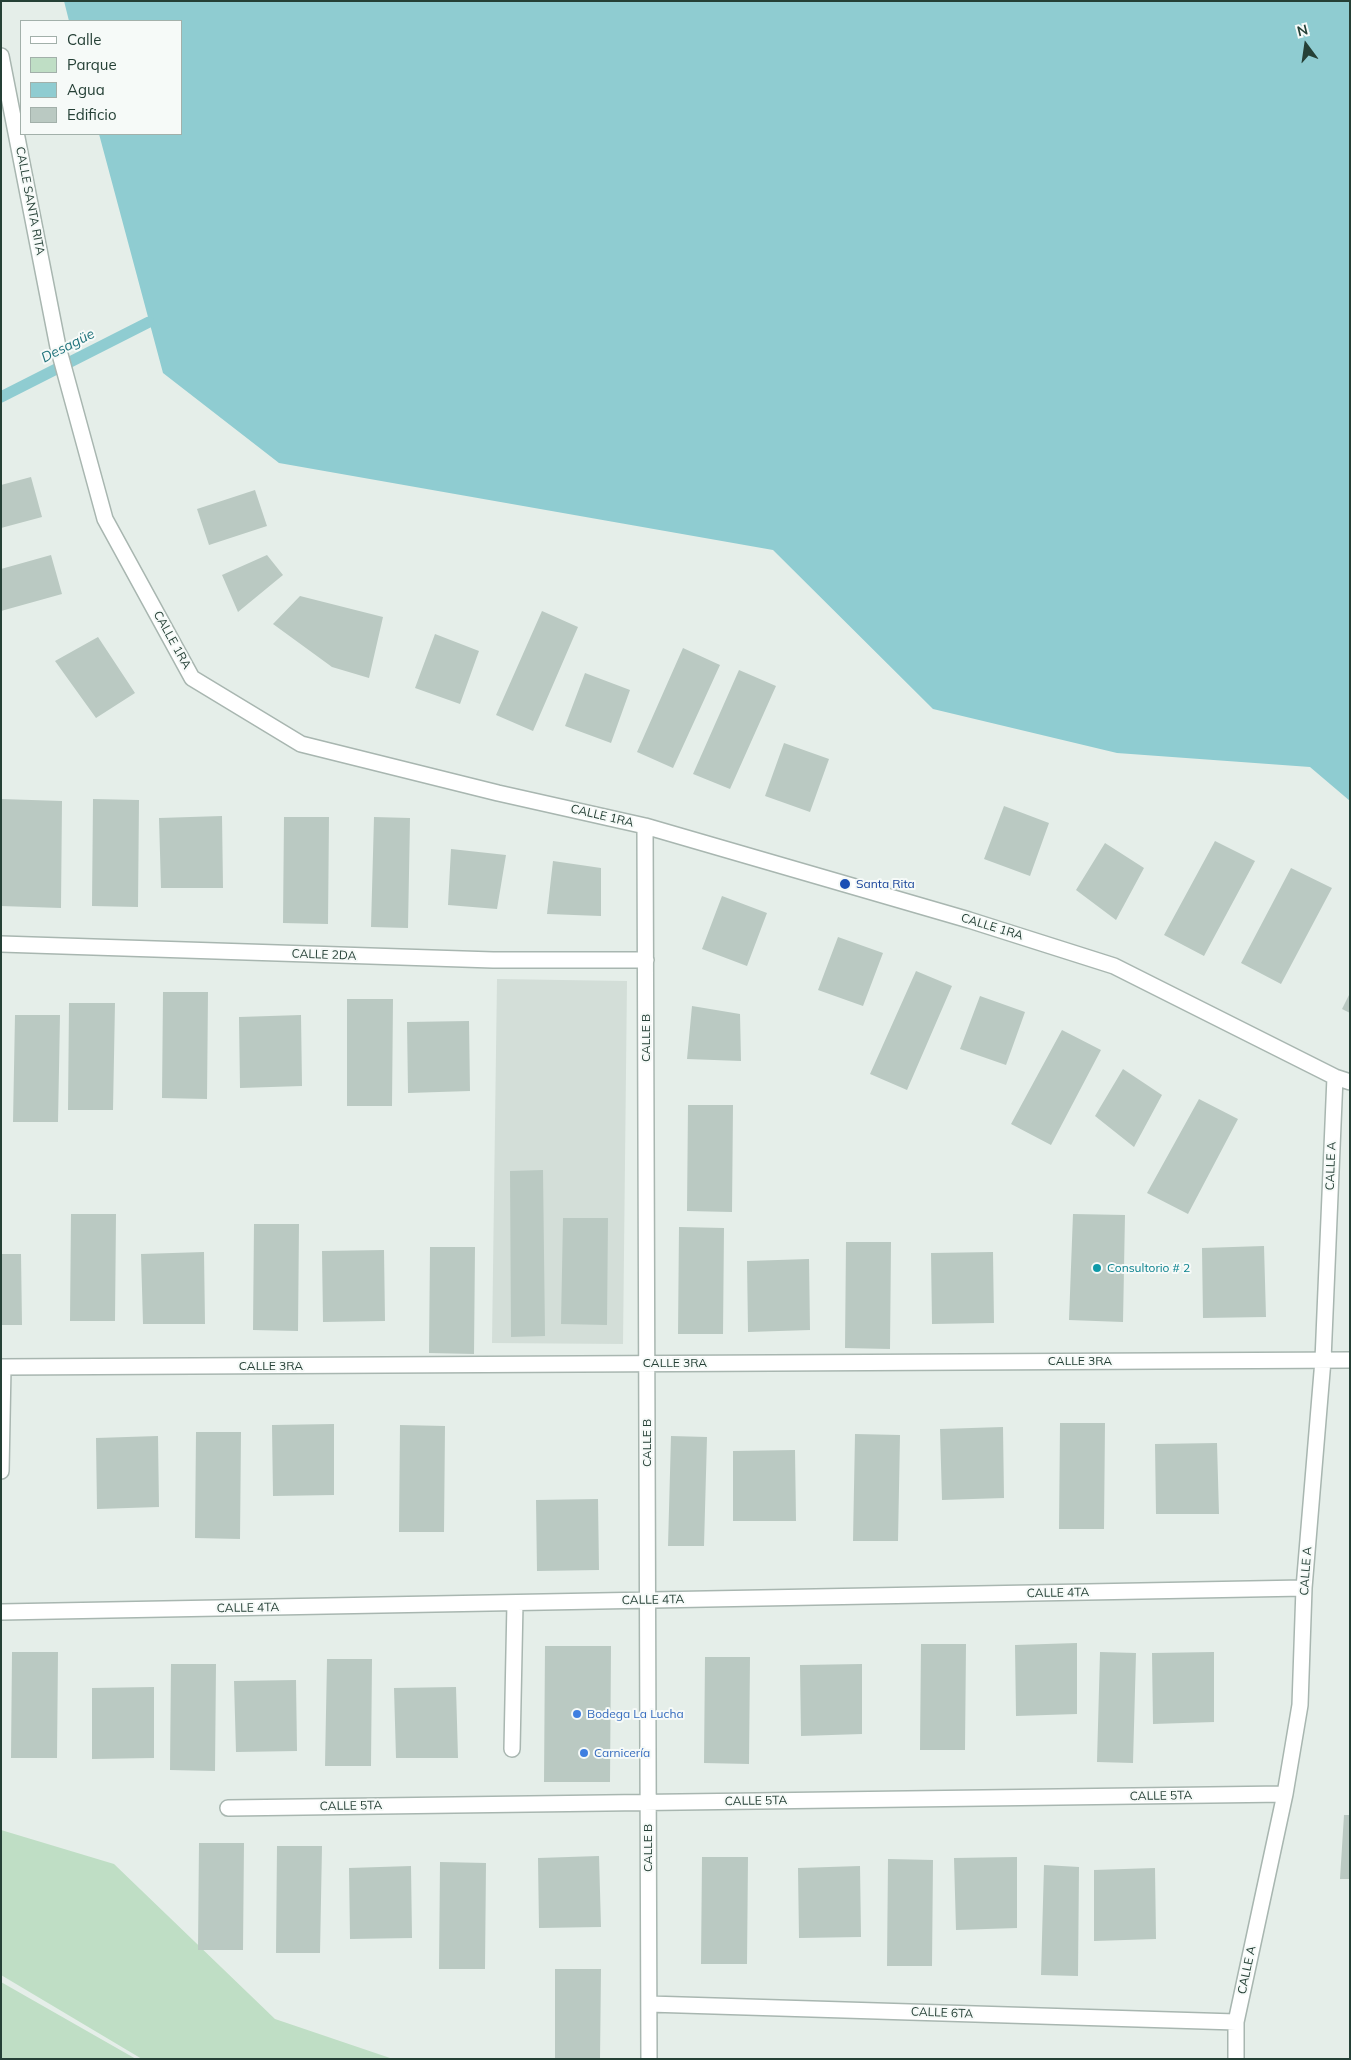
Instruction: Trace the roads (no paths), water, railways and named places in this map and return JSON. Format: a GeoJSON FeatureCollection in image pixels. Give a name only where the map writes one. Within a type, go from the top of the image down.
{"type":"FeatureCollection","features":[{"type":"Feature","properties":{"kind":"street","name":"CALLE SANTA RITA"},"geometry":{"type":"LineString","coordinates":[[1,56],[58,347]]}},
{"type":"Feature","properties":{"kind":"street","name":"CALLE 1RA"},"geometry":{"type":"LineString","coordinates":[[58,347],[106,519],[192,678],[301,744],[498,793],[646,826],[960,917],[1114,966],[1335,1077],[1350,1082]]}},
{"type":"Feature","properties":{"kind":"street","name":"CALLE B"},"geometry":{"type":"LineString","coordinates":[[646,826],[649,2059]]}},
{"type":"Feature","properties":{"kind":"street","name":"CALLE 2DA"},"geometry":{"type":"LineString","coordinates":[[1,944],[493,960],[646,960]]}},
{"type":"Feature","properties":{"kind":"street","name":"CALLE A"},"geometry":{"type":"LineString","coordinates":[[1236,2059],[1236,2022],[1285,1794],[1300,1705],[1304,1588],[1323,1360],[1335,1077]]}},
{"type":"Feature","properties":{"kind":"street","name":"CALLE 3RA"},"geometry":{"type":"LineString","coordinates":[[2,1367],[1350,1360]]}},
{"type":"Feature","properties":{"kind":"street"},"geometry":{"type":"LineString","coordinates":[[1,1471],[2,1367]]}},
{"type":"Feature","properties":{"kind":"street","name":"CALLE 4TA"},"geometry":{"type":"LineString","coordinates":[[1,1612],[1304,1588]]}},
{"type":"Feature","properties":{"kind":"street"},"geometry":{"type":"LineString","coordinates":[[512,1750],[516,1602]]}},
{"type":"Feature","properties":{"kind":"street","name":"CALLE 5TA"},"geometry":{"type":"LineString","coordinates":[[228,1808],[1285,1794]]}},
{"type":"Feature","properties":{"kind":"street","name":"CALLE 6TA"},"geometry":{"type":"LineString","coordinates":[[649,2004],[1236,2022]]}},
{"type":"Feature","properties":{"kind":"water"},"geometry":{"type":"Polygon","coordinates":[[[64,1],[1350,1],[1350,801],[1310,767],[1117,753],[933,709],[773,550],[279,463],[163,373],[99,135],[182,135],[182,20],[69,20],[64,1]]]}},
{"type":"Feature","properties":{"kind":"waterway","name":"Desagüe"},"geometry":{"type":"LineString","coordinates":[[1,397],[149,322]]}},
{"type":"Feature","properties":{"kind":"place","name":"Santa Rita"},"geometry":{"type":"Point","coordinates":[845,884]}},
{"type":"Feature","properties":{"kind":"place","name":"Consultorio # 2"},"geometry":{"type":"Point","coordinates":[1097,1268]}},
{"type":"Feature","properties":{"kind":"place","name":"Bodega La Lucha"},"geometry":{"type":"Point","coordinates":[577,1714]}},
{"type":"Feature","properties":{"kind":"place","name":"Carnicería"},"geometry":{"type":"Point","coordinates":[584,1753]}}]}
